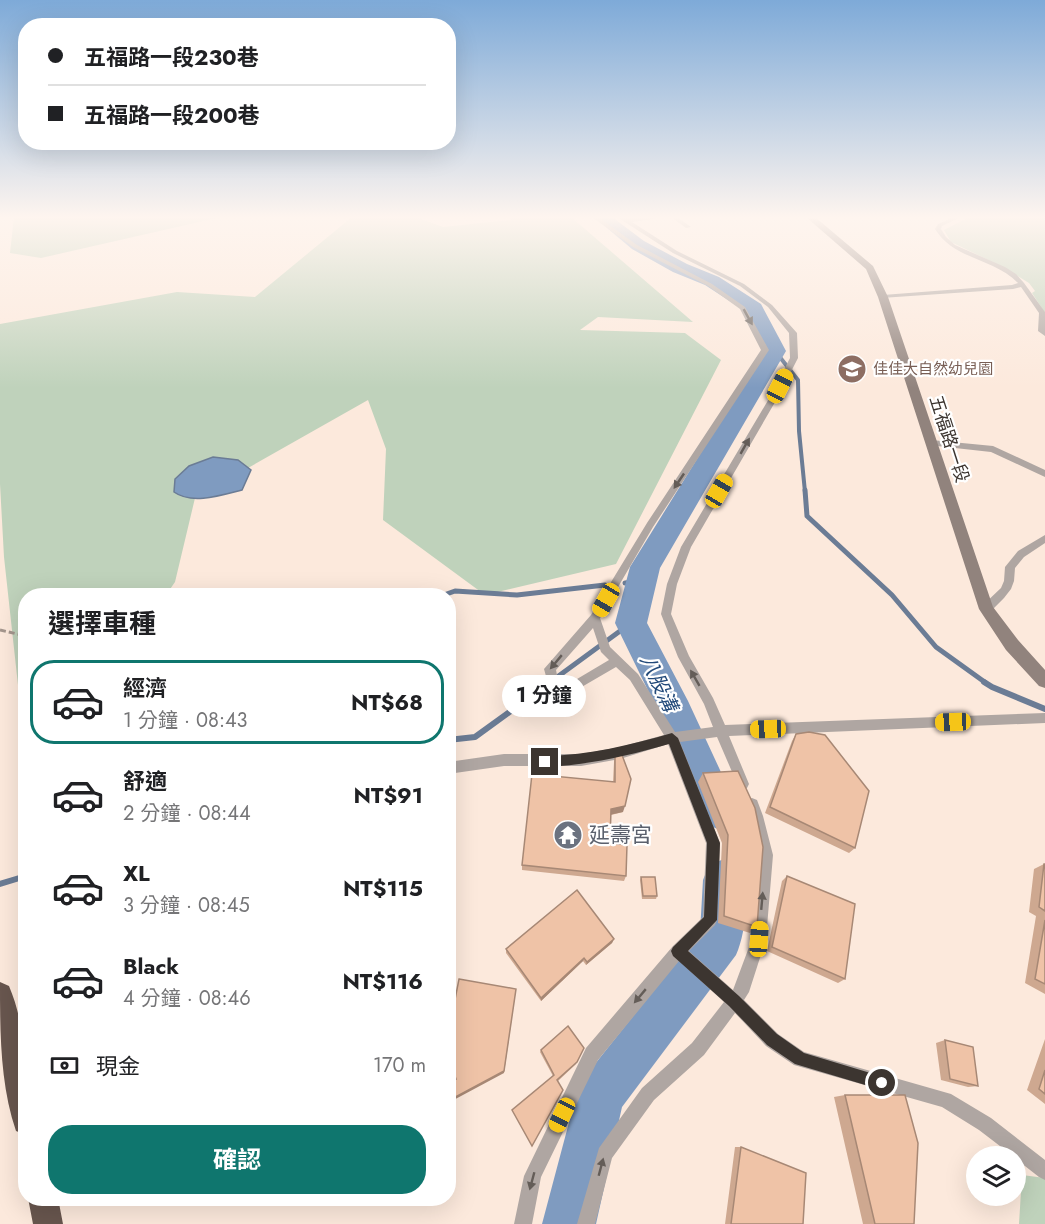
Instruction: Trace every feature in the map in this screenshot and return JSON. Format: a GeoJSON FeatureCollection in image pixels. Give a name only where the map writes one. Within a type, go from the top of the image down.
{"type":"FeatureCollection","features":[{"type":"Feature","properties":{"kind":"highway"},"geometry":{"type":"LineString","coordinates":[[0,995],[18,1082]]}},
{"type":"Feature","properties":{"kind":"highway"},"geometry":{"type":"LineString","coordinates":[[45,1206],[48,1224]]}},
{"type":"Feature","properties":{"kind":"main road","name":"五福路一段"},"geometry":{"type":"LineString","coordinates":[[873,274],[986,609],[1012,645],[1045,681]]}},
{"type":"Feature","properties":{"kind":"lane"},"geometry":{"type":"LineString","coordinates":[[618,661],[573,687],[553,684],[549,669],[595,618],[650,525],[765,350],[743,308],[710,285],[689,274]]}},
{"type":"Feature","properties":{"kind":"lane"},"geometry":{"type":"LineString","coordinates":[[586,1224],[605,1154],[648,1094],[698,1049],[741,992],[759,939],[766,855],[757,816],[719,731],[709,702],[684,657],[666,614],[672,584],[686,547],[794,358],[793,333],[770,306],[742,285],[720,274]]}},
{"type":"Feature","properties":{"kind":"lane"},"geometry":{"type":"LineString","coordinates":[[1011,274],[1022,284],[1042,313],[1042,331],[1045,333]]}},
{"type":"Feature","properties":{"kind":"lane"},"geometry":{"type":"LineString","coordinates":[[882,297],[1013,287],[1022,284]]}},
{"type":"Feature","properties":{"kind":"lane"},"geometry":{"type":"LineString","coordinates":[[931,443],[993,449],[1045,474]]}},
{"type":"Feature","properties":{"kind":"lane"},"geometry":{"type":"LineString","coordinates":[[986,609],[1005,591],[1011,581],[1010,567],[1021,554],[1045,538]]}},
{"type":"Feature","properties":{"kind":"lane"},"geometry":{"type":"LineString","coordinates":[[523,1224],[532,1176],[592,1054],[678,951],[710,920],[713,843],[672,738],[634,677],[605,649],[595,618]]}},
{"type":"Feature","properties":{"kind":"lane"},"geometry":{"type":"LineString","coordinates":[[456,767],[504,760],[581,760],[620,753],[672,738],[719,731],[1045,718]]}},
{"type":"Feature","properties":{"kind":"lane"},"geometry":{"type":"LineString","coordinates":[[678,951],[734,1001],[772,1040],[800,1059],[945,1100],[985,1124],[1045,1171]]}},
{"type":"Feature","properties":{"kind":"path"},"geometry":{"type":"LineString","coordinates":[[0,630],[18,634]]}},
{"type":"Feature","properties":{"kind":"green space"},"geometry":{"type":"Polygon","coordinates":[[[283,274],[637,274],[693,322],[598,317],[580,330],[685,333],[721,360],[616,564],[485,595],[383,520],[386,449],[368,400],[195,498],[175,582],[171,588],[18,588],[18,685],[4,557],[0,484],[0,324],[177,292],[255,297],[283,274]]]}},
{"type":"Feature","properties":{"kind":"green space"},"geometry":{"type":"Polygon","coordinates":[[[1015,274],[1045,274],[1045,313],[1032,293],[1035,291],[1029,283],[1015,274]]]}},
{"type":"Feature","properties":{"kind":"green space"},"geometry":{"type":"Polygon","coordinates":[[[1026,1176],[1045,1178],[1045,1224],[1019,1224],[1020,1206],[1026,1206],[1026,1176]]]}},
{"type":"Feature","properties":{"kind":"water"},"geometry":{"type":"Polygon","coordinates":[[[213,457],[238,460],[251,470],[242,490],[198,498],[181,496],[174,492],[175,479],[189,466],[213,457]]]}},
{"type":"Feature","properties":{"kind":"building"},"geometry":{"type":"Polygon","coordinates":[[[809,732],[825,735],[869,791],[855,848],[770,807],[796,734],[809,732]]]}},
{"type":"Feature","properties":{"kind":"building","name":"延壽宮"},"geometry":{"type":"Polygon","coordinates":[[[622,755],[631,779],[625,806],[611,809],[610,843],[627,845],[626,876],[522,865],[532,774],[615,782],[615,756],[622,755]]]}},
{"type":"Feature","properties":{"kind":"building"},"geometry":{"type":"Polygon","coordinates":[[[738,771],[755,808],[763,847],[757,927],[724,916],[728,835],[703,773],[738,771]]]}},
{"type":"Feature","properties":{"kind":"building"},"geometry":{"type":"Polygon","coordinates":[[[1045,864],[1045,911],[1039,907],[1045,864]]]}},
{"type":"Feature","properties":{"kind":"building"},"geometry":{"type":"Polygon","coordinates":[[[787,876],[855,904],[845,979],[772,947],[787,876]]]}},
{"type":"Feature","properties":{"kind":"building"},"geometry":{"type":"Polygon","coordinates":[[[641,877],[655,877],[657,896],[643,896],[641,877]]]}},
{"type":"Feature","properties":{"kind":"building"},"geometry":{"type":"Polygon","coordinates":[[[577,890],[614,939],[587,962],[584,958],[541,998],[506,949],[577,890]]]}},
{"type":"Feature","properties":{"kind":"building"},"geometry":{"type":"Polygon","coordinates":[[[1045,920],[1045,984],[1035,979],[1045,920]]]}},
{"type":"Feature","properties":{"kind":"building"},"geometry":{"type":"Polygon","coordinates":[[[459,979],[516,989],[504,1071],[456,1097],[456,1079],[456,994],[459,979]]]}},
{"type":"Feature","properties":{"kind":"building"},"geometry":{"type":"Polygon","coordinates":[[[568,1026],[584,1048],[577,1062],[557,1080],[563,1090],[532,1146],[512,1110],[554,1075],[541,1050],[568,1026]]]}},
{"type":"Feature","properties":{"kind":"building"},"geometry":{"type":"Polygon","coordinates":[[[945,1040],[973,1047],[978,1086],[950,1079],[945,1040]]]}},
{"type":"Feature","properties":{"kind":"building"},"geometry":{"type":"Polygon","coordinates":[[[1045,1070],[1045,1094],[1039,1089],[1045,1070]]]}},
{"type":"Feature","properties":{"kind":"building"},"geometry":{"type":"Polygon","coordinates":[[[845,1095],[905,1095],[918,1143],[914,1224],[875,1224],[845,1095]]]}},
{"type":"Feature","properties":{"kind":"building"},"geometry":{"type":"Polygon","coordinates":[[[741,1147],[806,1173],[803,1224],[731,1224],[741,1147]]]}},
{"type":"Feature","properties":{"kind":"waterway","name":"八股溝"},"geometry":{"type":"LineString","coordinates":[[695,274],[712,281],[754,308],[775,351],[645,567],[631,623],[676,712],[720,811]]}},
{"type":"Feature","properties":{"kind":"waterway"},"geometry":{"type":"LineString","coordinates":[[775,351],[798,380],[799,431],[805,492]]}},
{"type":"Feature","properties":{"kind":"waterway"},"geometry":{"type":"LineString","coordinates":[[805,490],[807,516],[892,595],[936,647],[986,683]]}},
{"type":"Feature","properties":{"kind":"waterway"},"geometry":{"type":"LineString","coordinates":[[625,583],[642,581]]}},
{"type":"Feature","properties":{"kind":"waterway"},"geometry":{"type":"LineString","coordinates":[[456,591],[517,595],[605,585]]}},
{"type":"Feature","properties":{"kind":"waterway"},"geometry":{"type":"LineString","coordinates":[[549,683],[631,623]]}},
{"type":"Feature","properties":{"kind":"waterway"},"geometry":{"type":"LineString","coordinates":[[456,739],[475,737],[551,682]]}},
{"type":"Feature","properties":{"kind":"waterway"},"geometry":{"type":"LineString","coordinates":[[984,682],[1045,709]]}},
{"type":"Feature","properties":{"kind":"waterway"},"geometry":{"type":"LineString","coordinates":[[0,884],[18,878]]}},
{"type":"Feature","properties":{"kind":"waterway","name":"八股溝"},"geometry":{"type":"LineString","coordinates":[[569,1224],[600,1096],[721,940],[724,880]]}},
{"type":"Feature","properties":{"kind":"place","name":"佳佳大自然幼兒園"},"geometry":{"type":"Point","coordinates":[852,369]}},
{"type":"Feature","properties":{"kind":"place","name":"延壽宮"},"geometry":{"type":"Point","coordinates":[568,835]}},
{"type":"Feature","properties":{"kind":"route"},"geometry":{"type":"LineString","coordinates":[[545,762],[581,760],[620,753],[672,738],[713,843],[710,920],[678,951],[734,1001],[772,1040],[800,1059],[882,1083]]}}]}
